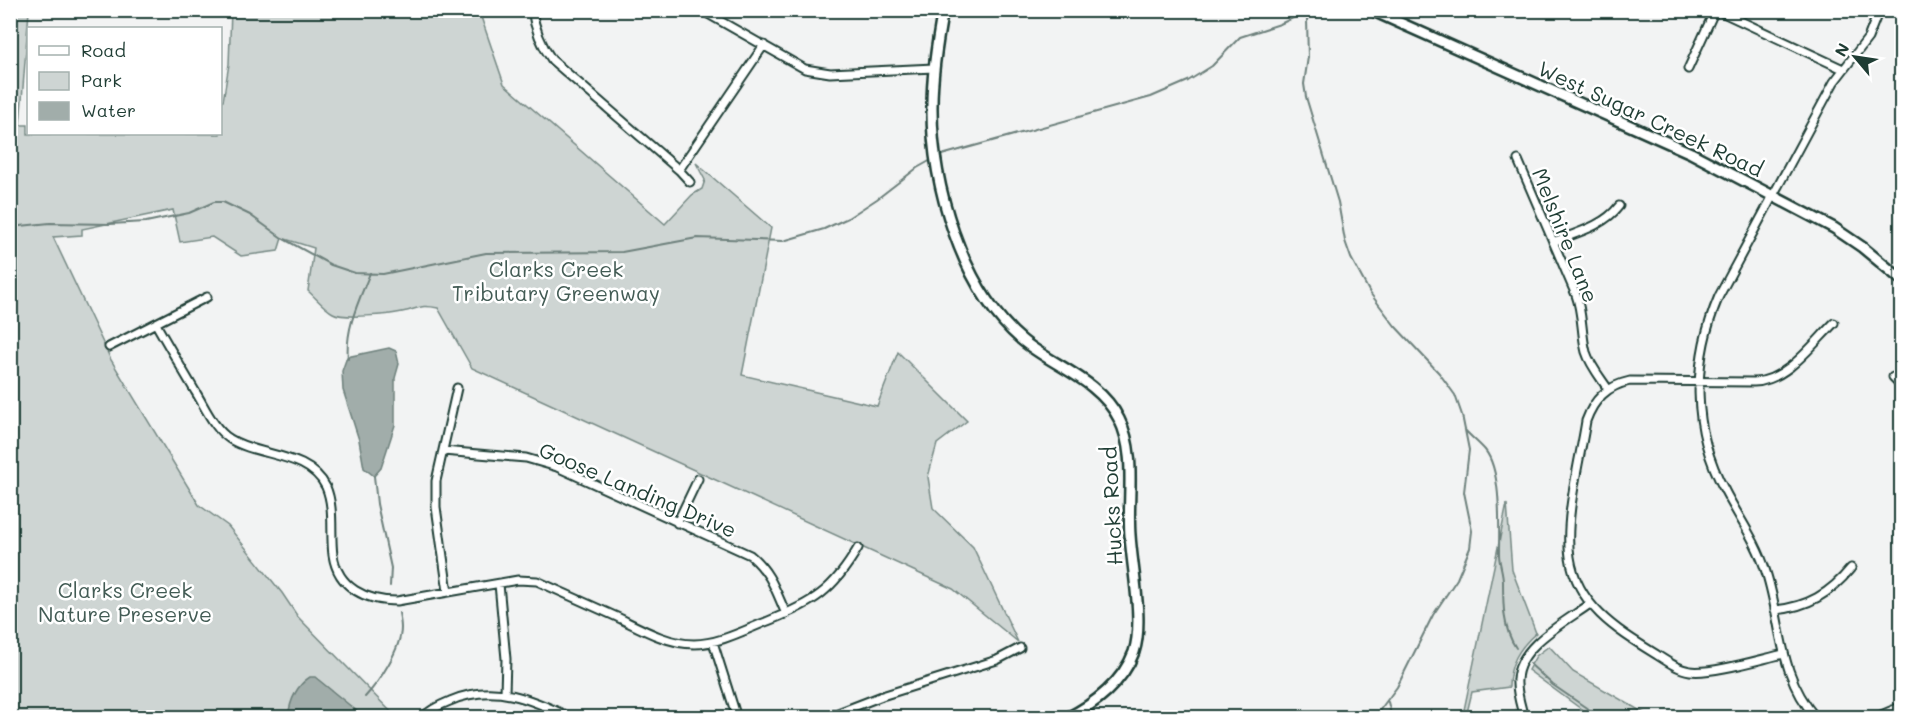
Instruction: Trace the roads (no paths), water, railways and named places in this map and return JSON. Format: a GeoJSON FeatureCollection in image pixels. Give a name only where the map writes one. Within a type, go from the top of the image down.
{"type":"FeatureCollection","features":[{"type":"Feature","properties":{"kind":"main road","name":"Hucks Road"},"geometry":{"type":"LineString","coordinates":[[943,10],[934,68],[932,107],[935,147],[956,241],[966,266],[988,304],[1009,328],[1022,340],[1088,384],[1113,407],[1120,420],[1129,455],[1130,533],[1137,620],[1134,651],[1129,663],[1114,684],[1090,704],[1067,717]]}},
{"type":"Feature","properties":{"kind":"main road","name":"West Sugar Creek Road"},"geometry":{"type":"LineString","coordinates":[[1371,10],[1691,153],[1822,221],[1852,240],[1902,280]]}},
{"type":"Feature","properties":{"kind":"street"},"geometry":{"type":"LineString","coordinates":[[532,10],[541,45],[552,60],[690,182]]}},
{"type":"Feature","properties":{"kind":"street"},"geometry":{"type":"LineString","coordinates":[[700,10],[805,69],[830,74],[934,68]]}},
{"type":"Feature","properties":{"kind":"street"},"geometry":{"type":"LineString","coordinates":[[1688,69],[1716,10],[1843,69]]}},
{"type":"Feature","properties":{"kind":"street"},"geometry":{"type":"LineString","coordinates":[[1816,717],[1794,687],[1768,579],[1758,549],[1725,491],[1710,458],[1700,418],[1698,381],[1702,349],[1712,313],[1773,195],[1843,69],[1868,38],[1880,10]]}},
{"type":"Feature","properties":{"kind":"street"},"geometry":{"type":"LineString","coordinates":[[679,170],[764,45]]}},
{"type":"Feature","properties":{"kind":"street","name":"Melshire Lane"},"geometry":{"type":"LineString","coordinates":[[1518,160],[1579,304],[1585,349],[1589,360],[1608,389]]}},
{"type":"Feature","properties":{"kind":"street"},"geometry":{"type":"LineString","coordinates":[[1553,242],[1599,222],[1619,206]]}},
{"type":"Feature","properties":{"kind":"street"},"geometry":{"type":"LineString","coordinates":[[109,347],[207,297]]}},
{"type":"Feature","properties":{"kind":"street"},"geometry":{"type":"LineString","coordinates":[[1785,654],[1705,672],[1685,670],[1618,631],[1590,604],[1580,589],[1572,567],[1568,531],[1586,421],[1596,400],[1608,389],[1630,381],[1754,382],[1772,380],[1784,372],[1834,323]]}},
{"type":"Feature","properties":{"kind":"street"},"geometry":{"type":"LineString","coordinates":[[156,324],[214,423],[228,439],[243,446],[292,460],[311,470],[325,486],[331,506],[333,556],[339,574],[351,588],[366,597],[379,601],[397,601],[518,580],[537,581],[658,636],[693,644],[713,642],[813,601],[843,573],[858,549]]}},
{"type":"Feature","properties":{"kind":"street"},"geometry":{"type":"LineString","coordinates":[[1893,377],[1902,386]]}},
{"type":"Feature","properties":{"kind":"street"},"geometry":{"type":"LineString","coordinates":[[448,592],[436,507],[436,481],[457,388]]}},
{"type":"Feature","properties":{"kind":"street","name":"Goose Landing Drive"},"geometry":{"type":"LineString","coordinates":[[443,451],[526,458],[557,467],[750,555],[769,574],[786,614]]}},
{"type":"Feature","properties":{"kind":"street"},"geometry":{"type":"LineString","coordinates":[[677,523],[698,479]]}},
{"type":"Feature","properties":{"kind":"street"},"geometry":{"type":"LineString","coordinates":[[1775,610],[1800,606],[1818,598],[1834,586],[1851,568]]}},
{"type":"Feature","properties":{"kind":"street"},"geometry":{"type":"LineString","coordinates":[[499,584],[504,629],[506,693]]}},
{"type":"Feature","properties":{"kind":"street"},"geometry":{"type":"LineString","coordinates":[[1524,717],[1517,682],[1525,657],[1534,645],[1590,604]]}},
{"type":"Feature","properties":{"kind":"street"},"geometry":{"type":"LineString","coordinates":[[713,642],[737,717]]}},
{"type":"Feature","properties":{"kind":"street"},"geometry":{"type":"LineString","coordinates":[[825,717],[882,696],[997,660],[1020,648]]}},
{"type":"Feature","properties":{"kind":"street"},"geometry":{"type":"LineString","coordinates":[[422,717],[439,706],[479,693],[506,693],[530,699],[571,717]]}},
{"type":"Feature","properties":{"kind":"street"},"geometry":{"type":"LineString","coordinates":[[1874,717],[1902,706]]}},
{"type":"Feature","properties":{"kind":"water"},"geometry":{"type":"Polygon","coordinates":[[[389,348],[396,351],[399,364],[395,378],[395,425],[381,468],[374,476],[364,468],[359,440],[343,390],[342,371],[347,357],[389,348]]]}},
{"type":"Feature","properties":{"kind":"water"},"geometry":{"type":"Polygon","coordinates":[[[310,677],[315,677],[364,717],[288,717],[294,694],[310,677]]]}},
{"type":"Feature","properties":{"kind":"waterway"},"geometry":{"type":"LineString","coordinates":[[938,156],[1151,97],[1188,81],[1212,66],[1240,37],[1280,24],[1295,17],[1302,10]]}},
{"type":"Feature","properties":{"kind":"waterway"},"geometry":{"type":"LineString","coordinates":[[1307,10],[1309,15],[1307,20],[1308,57],[1304,84],[1306,97],[1338,202],[1345,241],[1351,258],[1370,293],[1395,326],[1439,373],[1455,395],[1462,415],[1469,450],[1464,492],[1472,531],[1470,548],[1457,579],[1433,615],[1397,687],[1374,718]]}},
{"type":"Feature","properties":{"kind":"waterway"},"geometry":{"type":"LineString","coordinates":[[10,227],[50,223],[146,222],[189,213],[214,202],[223,202],[250,215],[282,238],[331,265],[355,273],[383,274],[486,253],[622,252],[697,238],[783,241],[824,229],[848,218],[933,159]]}},
{"type":"Feature","properties":{"kind":"waterway"},"geometry":{"type":"LineString","coordinates":[[348,359],[351,326],[370,273]]}},
{"type":"Feature","properties":{"kind":"waterway"},"geometry":{"type":"LineString","coordinates":[[1465,430],[1485,450],[1494,471],[1497,485],[1499,557],[1503,578],[1505,616],[1508,633],[1516,648]]}},
{"type":"Feature","properties":{"kind":"waterway"},"geometry":{"type":"LineString","coordinates":[[374,476],[377,504],[391,568],[390,586]]}},
{"type":"Feature","properties":{"kind":"waterway"},"geometry":{"type":"LineString","coordinates":[[365,697],[383,674],[397,646],[401,628],[399,613]]}},
{"type":"Feature","properties":{"kind":"waterway"},"geometry":{"type":"LineString","coordinates":[[1530,664],[1553,685],[1601,718]]}},
{"type":"Feature","properties":{"kind":"waterway"},"geometry":{"type":"LineString","coordinates":[[1388,702],[1392,718]]}},
{"type":"Feature","properties":{"kind":"park label","name":"Clarks Creek Tributary Greenway"},"geometry":{"type":"Point","coordinates":[556,280]}},
{"type":"Feature","properties":{"kind":"park label","name":"Clarks Creek Nature Preserve"},"geometry":{"type":"Point","coordinates":[125,601]}}]}
